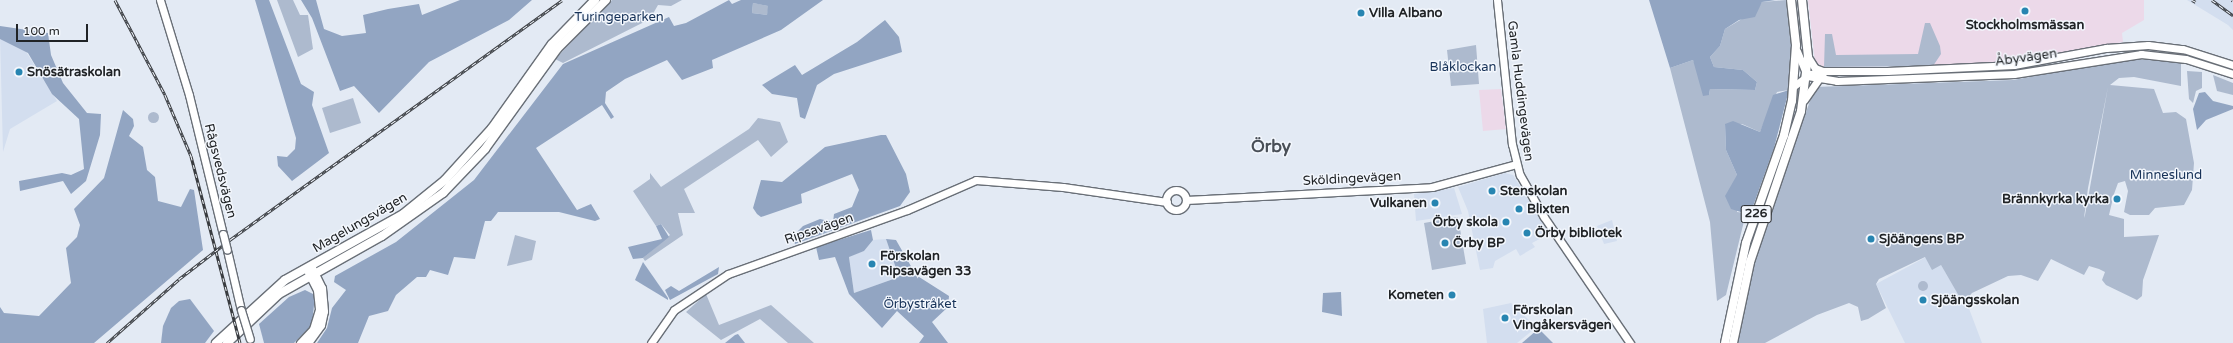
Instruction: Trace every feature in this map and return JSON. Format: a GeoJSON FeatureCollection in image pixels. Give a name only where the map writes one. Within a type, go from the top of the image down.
{"type":"FeatureCollection","features":[{"type":"Feature","properties":{"kind":"main road","name":"Magelungsvägen"},"geometry":{"type":"LineString","coordinates":[[216,343],[266,295],[403,214],[445,180],[492,128],[552,44],[596,0]]}},
{"type":"Feature","properties":{"kind":"main road","name":"Magelungsvägen"},"geometry":{"type":"LineString","coordinates":[[227,343],[279,294],[310,270],[388,232],[457,180],[485,149],[557,49],[606,0]]}},
{"type":"Feature","properties":{"kind":"main road","name":"226"},"geometry":{"type":"LineString","coordinates":[[1725,343],[1736,283],[1784,135],[1794,86],[1796,45],[1790,0]]}},
{"type":"Feature","properties":{"kind":"main road","name":"226"},"geometry":{"type":"LineString","coordinates":[[1733,343],[1750,262],[1804,100],[1808,57],[1802,0]]}},
{"type":"Feature","properties":{"kind":"street","name":"Gamla Huddingevägen"},"geometry":{"type":"LineString","coordinates":[[1497,0],[1516,164],[1544,217],[1630,343]]}},
{"type":"Feature","properties":{"kind":"street","name":"Rågsvedsvägen"},"geometry":{"type":"LineString","coordinates":[[158,2],[189,95],[241,310],[251,341]]}},
{"type":"Feature","properties":{"kind":"street"},"geometry":{"type":"LineString","coordinates":[[1796,45],[1807,76]]}},
{"type":"Feature","properties":{"kind":"street","name":"Åbyvägen"},"geometry":{"type":"LineString","coordinates":[[1794,86],[1807,76],[1833,72],[2014,65],[2132,45],[2166,46],[2199,54],[2233,65]]}},
{"type":"Feature","properties":{"kind":"street","name":"Åbyvägen"},"geometry":{"type":"LineString","coordinates":[[1807,76],[1818,80],[1870,81],[2014,74],[2126,54],[2186,59],[2233,74]]}},
{"type":"Feature","properties":{"kind":"street"},"geometry":{"type":"LineString","coordinates":[[2186,59],[2199,54]]}},
{"type":"Feature","properties":{"kind":"street","name":"Åbyvägen"},"geometry":{"type":"LineString","coordinates":[[1808,57],[1815,68],[1833,72]]}},
{"type":"Feature","properties":{"kind":"street"},"geometry":{"type":"LineString","coordinates":[[1804,100],[1818,80]]}},
{"type":"Feature","properties":{"kind":"street","name":"Sköldingevägen"},"geometry":{"type":"LineString","coordinates":[[976,180],[1062,187],[1167,202],[1177,210],[1186,200],[1432,187],[1516,164]]}},
{"type":"Feature","properties":{"kind":"street","name":"Ripsavägen"},"geometry":{"type":"LineString","coordinates":[[651,343],[674,310],[728,274],[907,210],[976,180]]}},
{"type":"Feature","properties":{"kind":"street"},"geometry":{"type":"LineString","coordinates":[[1167,202],[1169,193],[1175,190],[1181,192],[1186,200]]}},
{"type":"Feature","properties":{"kind":"street"},"geometry":{"type":"LineString","coordinates":[[300,343],[313,330],[319,309],[318,295],[310,270]]}},
{"type":"Feature","properties":{"kind":"street"},"geometry":{"type":"LineString","coordinates":[[308,343],[321,324],[324,311],[322,288],[310,270]]}},
{"type":"Feature","properties":{"kind":"shaded area"},"geometry":{"type":"Polygon","coordinates":[[[1808,0],[2144,0],[2144,20],[2122,33],[2123,42],[2039,58],[1966,65],[1824,67],[1815,62],[1808,0]]]}},
{"type":"Feature","properties":{"kind":"shaded area"},"geometry":{"type":"Polygon","coordinates":[[[2187,0],[2233,0],[2233,30],[2228,25],[2187,0]]]}},
{"type":"Feature","properties":{"kind":"shaded area","name":"Snösätraskolan"},"geometry":{"type":"Polygon","coordinates":[[[0,36],[20,42],[57,101],[10,129],[3,152],[0,36]]]}},
{"type":"Feature","properties":{"kind":"shaded area"},"geometry":{"type":"Polygon","coordinates":[[[1501,89],[1506,129],[1483,131],[1479,90],[1501,89]]]}},
{"type":"Feature","properties":{"kind":"shaded area","name":"Örby skola"},"geometry":{"type":"Polygon","coordinates":[[[1505,173],[1513,175],[1549,234],[1532,243],[1535,247],[1520,256],[1516,249],[1495,261],[1493,268],[1480,270],[1468,211],[1458,187],[1505,173]]]}},
{"type":"Feature","properties":{"kind":"shaded area","name":"Örby skola"},"geometry":{"type":"Polygon","coordinates":[[[1454,188],[1462,214],[1416,221],[1414,194],[1454,188]]]}},
{"type":"Feature","properties":{"kind":"shaded area"},"geometry":{"type":"Polygon","coordinates":[[[1612,220],[1617,241],[1604,244],[1597,226],[1612,220]]]}},
{"type":"Feature","properties":{"kind":"shaded area","name":"Förskolan Ripsavägen 33"},"geometry":{"type":"Polygon","coordinates":[[[886,239],[899,277],[854,293],[849,256],[864,251],[873,240],[886,239]]]}},
{"type":"Feature","properties":{"kind":"shaded area","name":"Sjöängsskolan"},"geometry":{"type":"Polygon","coordinates":[[[1926,257],[1941,265],[1963,302],[1965,298],[1982,343],[1905,343],[1876,284],[1926,257]]]}},
{"type":"Feature","properties":{"kind":"shaded area","name":"Förskolan Vingåkersvägen"},"geometry":{"type":"Polygon","coordinates":[[[1511,303],[1532,323],[1533,330],[1517,343],[1487,343],[1483,309],[1511,303]]]}},
{"type":"Feature","properties":{"kind":"green space"},"geometry":{"type":"Polygon","coordinates":[[[255,0],[269,0],[301,84],[314,92],[312,105],[329,153],[292,181],[278,166],[277,156],[287,157],[295,149],[296,138],[255,0]]]}},
{"type":"Feature","properties":{"kind":"green space"},"geometry":{"type":"Polygon","coordinates":[[[277,0],[293,0],[300,15],[308,15],[313,49],[298,57],[277,0]]]}},
{"type":"Feature","properties":{"kind":"green space"},"geometry":{"type":"Polygon","coordinates":[[[301,0],[316,0],[324,29],[342,36],[366,33],[363,15],[388,9],[419,4],[422,15],[460,0],[532,0],[509,20],[429,62],[379,113],[354,86],[340,91],[312,18],[301,0]]]}},
{"type":"Feature","properties":{"kind":"green space","name":"Turingeparken"},"geometry":{"type":"Polygon","coordinates":[[[612,0],[682,0],[671,6],[658,5],[650,19],[563,63],[555,59],[612,0]]]}},
{"type":"Feature","properties":{"kind":"green space"},"geometry":{"type":"Polygon","coordinates":[[[729,0],[732,4],[741,0],[823,0],[781,30],[712,60],[713,68],[682,80],[667,60],[625,79],[606,92],[605,103],[614,117],[611,119],[602,105],[536,148],[577,210],[591,204],[600,219],[595,221],[559,212],[498,212],[491,221],[485,221],[475,259],[454,257],[448,275],[430,270],[426,277],[417,277],[396,295],[388,311],[369,316],[358,343],[317,343],[327,328],[332,308],[346,290],[334,282],[335,276],[396,242],[474,180],[563,64],[669,17],[674,26],[686,23],[729,0]],[[753,3],[752,13],[767,15],[768,6],[753,3]]]}},
{"type":"Feature","properties":{"kind":"green space"},"geometry":{"type":"Polygon","coordinates":[[[1649,0],[1776,0],[1762,2],[1755,17],[1739,20],[1725,29],[1720,46],[1710,57],[1714,67],[1743,70],[1757,82],[1755,90],[1710,89],[1709,95],[1703,96],[1693,60],[1670,68],[1649,0]]]}},
{"type":"Feature","properties":{"kind":"green space"},"geometry":{"type":"Polygon","coordinates":[[[1786,0],[1792,53],[1789,90],[1777,92],[1760,132],[1742,124],[1725,124],[1726,150],[1737,175],[1737,212],[1745,213],[1745,217],[1726,295],[1717,301],[1710,222],[1670,68],[1693,60],[1709,95],[1710,89],[1755,90],[1757,82],[1743,70],[1714,67],[1710,57],[1720,46],[1725,29],[1757,10],[1762,2],[1786,0]]]}},
{"type":"Feature","properties":{"kind":"green space"},"geometry":{"type":"Polygon","coordinates":[[[753,3],[769,6],[767,15],[752,13],[753,3]]]}},
{"type":"Feature","properties":{"kind":"green space"},"geometry":{"type":"Polygon","coordinates":[[[885,20],[899,37],[902,52],[834,74],[817,85],[805,119],[800,117],[797,98],[772,94],[762,85],[795,65],[802,75],[857,42],[885,20]]]}},
{"type":"Feature","properties":{"kind":"green space"},"geometry":{"type":"Polygon","coordinates":[[[1925,23],[1930,23],[1940,46],[1941,54],[1933,66],[1824,67],[1825,34],[1832,34],[1836,55],[1918,54],[1925,23]]]}},
{"type":"Feature","properties":{"kind":"green space"},"geometry":{"type":"Polygon","coordinates":[[[0,26],[48,33],[51,55],[63,83],[87,113],[101,114],[100,135],[86,181],[71,194],[63,181],[20,191],[19,181],[62,173],[71,175],[84,169],[79,119],[52,94],[28,53],[0,39],[0,26]]]}},
{"type":"Feature","properties":{"kind":"green space","name":"Blåklockan"},"geometry":{"type":"Polygon","coordinates":[[[1476,45],[1479,84],[1451,86],[1447,50],[1476,45]]]}},
{"type":"Feature","properties":{"kind":"green space","name":"Minneslund"},"geometry":{"type":"Polygon","coordinates":[[[2131,59],[2181,62],[2181,86],[2134,77],[2119,78],[2110,85],[2154,89],[2163,113],[2176,112],[2186,119],[2194,163],[2192,190],[2184,205],[2155,208],[2149,215],[2130,215],[2124,212],[2128,191],[2125,181],[2118,183],[2109,215],[2124,219],[2124,237],[2159,235],[2143,280],[2142,296],[2137,300],[2106,285],[2102,280],[2105,272],[2099,269],[2089,266],[2084,275],[2051,259],[2038,281],[2021,275],[2008,276],[1972,293],[1963,303],[1941,265],[1932,270],[1925,257],[1879,279],[1876,284],[1886,308],[1868,319],[1861,321],[1858,307],[1849,303],[1817,315],[1765,343],[1737,343],[1742,310],[1760,241],[1815,87],[2013,80],[2131,59]],[[2108,87],[2088,188],[2084,218],[2108,87]]]}},
{"type":"Feature","properties":{"kind":"green space"},"geometry":{"type":"Polygon","coordinates":[[[2187,71],[2202,72],[2202,88],[2196,91],[2193,103],[2189,99],[2187,71]]]}},
{"type":"Feature","properties":{"kind":"green space"},"geometry":{"type":"Polygon","coordinates":[[[2213,75],[2233,83],[2233,95],[2217,91],[2213,75]]]}},
{"type":"Feature","properties":{"kind":"green space"},"geometry":{"type":"Polygon","coordinates":[[[1789,90],[1774,148],[1751,212],[1745,217],[1744,213],[1731,209],[1725,196],[1737,175],[1726,150],[1725,124],[1733,121],[1760,132],[1773,95],[1789,90]]]}},
{"type":"Feature","properties":{"kind":"green space"},"geometry":{"type":"Polygon","coordinates":[[[2205,92],[2213,101],[2233,106],[2233,109],[2206,120],[2197,130],[2193,109],[2199,93],[2205,92]]]}},
{"type":"Feature","properties":{"kind":"green space"},"geometry":{"type":"Polygon","coordinates":[[[353,98],[361,123],[330,133],[322,108],[353,98]]]}},
{"type":"Feature","properties":{"kind":"green space"},"geometry":{"type":"Polygon","coordinates":[[[123,110],[133,119],[134,126],[129,136],[143,147],[147,170],[155,177],[158,201],[181,207],[190,189],[194,190],[203,250],[94,343],[0,343],[0,307],[4,313],[39,316],[71,283],[66,248],[77,237],[80,225],[74,209],[104,178],[123,110]]]}},
{"type":"Feature","properties":{"kind":"green space"},"geometry":{"type":"Polygon","coordinates":[[[153,111],[157,113],[159,117],[157,121],[153,123],[149,121],[147,117],[149,113],[153,111]]]}},
{"type":"Feature","properties":{"kind":"green space"},"geometry":{"type":"Polygon","coordinates":[[[758,118],[780,122],[788,142],[771,157],[758,140],[684,189],[695,213],[678,213],[683,235],[645,261],[643,258],[670,235],[661,224],[656,226],[633,191],[650,179],[650,173],[661,187],[749,129],[758,118]]]}},
{"type":"Feature","properties":{"kind":"green space"},"geometry":{"type":"Polygon","coordinates":[[[886,135],[906,174],[910,192],[900,206],[795,244],[792,237],[803,226],[820,219],[833,222],[834,214],[852,207],[859,190],[852,174],[801,194],[802,203],[761,217],[753,208],[761,180],[782,182],[825,147],[886,135]]]}},
{"type":"Feature","properties":{"kind":"green space","name":"Örby BP"},"geometry":{"type":"Polygon","coordinates":[[[1458,217],[1466,264],[1432,270],[1424,223],[1458,217]]]}},
{"type":"Feature","properties":{"kind":"green space"},"geometry":{"type":"Polygon","coordinates":[[[661,224],[669,237],[643,258],[633,259],[628,247],[662,239],[656,226],[661,224]]]}},
{"type":"Feature","properties":{"kind":"green space","name":"Örbystråket"},"geometry":{"type":"Polygon","coordinates":[[[871,230],[873,240],[864,251],[849,257],[854,293],[899,277],[886,239],[896,240],[916,275],[949,296],[948,307],[932,322],[948,343],[919,343],[924,336],[897,311],[882,328],[849,294],[835,257],[819,260],[816,247],[871,230]]]}},
{"type":"Feature","properties":{"kind":"green space"},"geometry":{"type":"Polygon","coordinates":[[[515,235],[536,241],[532,260],[507,266],[515,235]]]}},
{"type":"Feature","properties":{"kind":"green space"},"geometry":{"type":"Polygon","coordinates":[[[643,262],[668,298],[668,300],[635,280],[643,262]]]}},
{"type":"Feature","properties":{"kind":"green space"},"geometry":{"type":"Polygon","coordinates":[[[719,267],[718,274],[670,300],[665,290],[671,286],[679,291],[719,267]]]}},
{"type":"Feature","properties":{"kind":"green space"},"geometry":{"type":"Polygon","coordinates":[[[1921,281],[1925,281],[1927,282],[1927,290],[1921,291],[1918,288],[1918,284],[1921,281]]]}},
{"type":"Feature","properties":{"kind":"green space"},"geometry":{"type":"Polygon","coordinates":[[[305,290],[315,295],[312,325],[294,343],[264,343],[259,324],[289,297],[305,290]]]}},
{"type":"Feature","properties":{"kind":"green space"},"geometry":{"type":"Polygon","coordinates":[[[1341,292],[1342,316],[1322,312],[1323,293],[1341,292]]]}},
{"type":"Feature","properties":{"kind":"green space"},"geometry":{"type":"Polygon","coordinates":[[[706,294],[719,325],[771,305],[814,343],[788,343],[760,319],[721,340],[686,312],[706,294]]]}},
{"type":"Feature","properties":{"kind":"green space"},"geometry":{"type":"Polygon","coordinates":[[[190,299],[214,331],[205,343],[161,343],[163,326],[171,308],[179,301],[190,299]]]}},
{"type":"Feature","properties":{"kind":"green space"},"geometry":{"type":"Polygon","coordinates":[[[1537,330],[1540,330],[1553,343],[1522,343],[1537,330]]]}},
{"type":"Feature","properties":{"kind":"green space"},"geometry":{"type":"Polygon","coordinates":[[[738,334],[745,343],[725,343],[735,335],[738,334]]]}},
{"type":"Feature","properties":{"kind":"railway"},"geometry":{"type":"LineString","coordinates":[[115,0],[165,95],[191,156],[240,343]]}},
{"type":"Feature","properties":{"kind":"railway"},"geometry":{"type":"LineString","coordinates":[[107,343],[179,279],[231,239],[562,0]]}},
{"type":"Feature","properties":{"kind":"railway"},"geometry":{"type":"LineString","coordinates":[[2192,0],[2196,2]]}},
{"type":"Feature","properties":{"kind":"railway"},"geometry":{"type":"LineString","coordinates":[[2212,0],[2233,15]]}},
{"type":"Feature","properties":{"kind":"place","name":"Stockholmsmässan"},"geometry":{"type":"Point","coordinates":[2025,11]}},
{"type":"Feature","properties":{"kind":"place","name":"Villa Albano"},"geometry":{"type":"Point","coordinates":[1361,13]}},
{"type":"Feature","properties":{"kind":"place","name":"Snösätraskolan"},"geometry":{"type":"Point","coordinates":[19,72]}},
{"type":"Feature","properties":{"kind":"place","name":"Stenskolan"},"geometry":{"type":"Point","coordinates":[1492,191]}},
{"type":"Feature","properties":{"kind":"place","name":"Brännkyrka kyrka"},"geometry":{"type":"Point","coordinates":[2117,199]}},
{"type":"Feature","properties":{"kind":"place","name":"Vulkanen"},"geometry":{"type":"Point","coordinates":[1435,203]}},
{"type":"Feature","properties":{"kind":"place","name":"Blixten"},"geometry":{"type":"Point","coordinates":[1519,209]}},
{"type":"Feature","properties":{"kind":"place","name":"Örby skola"},"geometry":{"type":"Point","coordinates":[1506,222]}},
{"type":"Feature","properties":{"kind":"place","name":"Örby bibliotek"},"geometry":{"type":"Point","coordinates":[1527,233]}},
{"type":"Feature","properties":{"kind":"place","name":"Sjöängens BP"},"geometry":{"type":"Point","coordinates":[1871,239]}},
{"type":"Feature","properties":{"kind":"place","name":"Örby BP"},"geometry":{"type":"Point","coordinates":[1445,243]}},
{"type":"Feature","properties":{"kind":"place","name":"Förskolan Ripsavägen 33"},"geometry":{"type":"Point","coordinates":[872,264]}},
{"type":"Feature","properties":{"kind":"place","name":"Kometen"},"geometry":{"type":"Point","coordinates":[1452,295]}},
{"type":"Feature","properties":{"kind":"place","name":"Sjöängsskolan"},"geometry":{"type":"Point","coordinates":[1923,300]}},
{"type":"Feature","properties":{"kind":"place","name":"Förskolan Vingåkersvägen"},"geometry":{"type":"Point","coordinates":[1505,318]}},
{"type":"Feature","properties":{"kind":"district","name":"Örby"},"geometry":{"type":"Point","coordinates":[1271,147]}}]}
